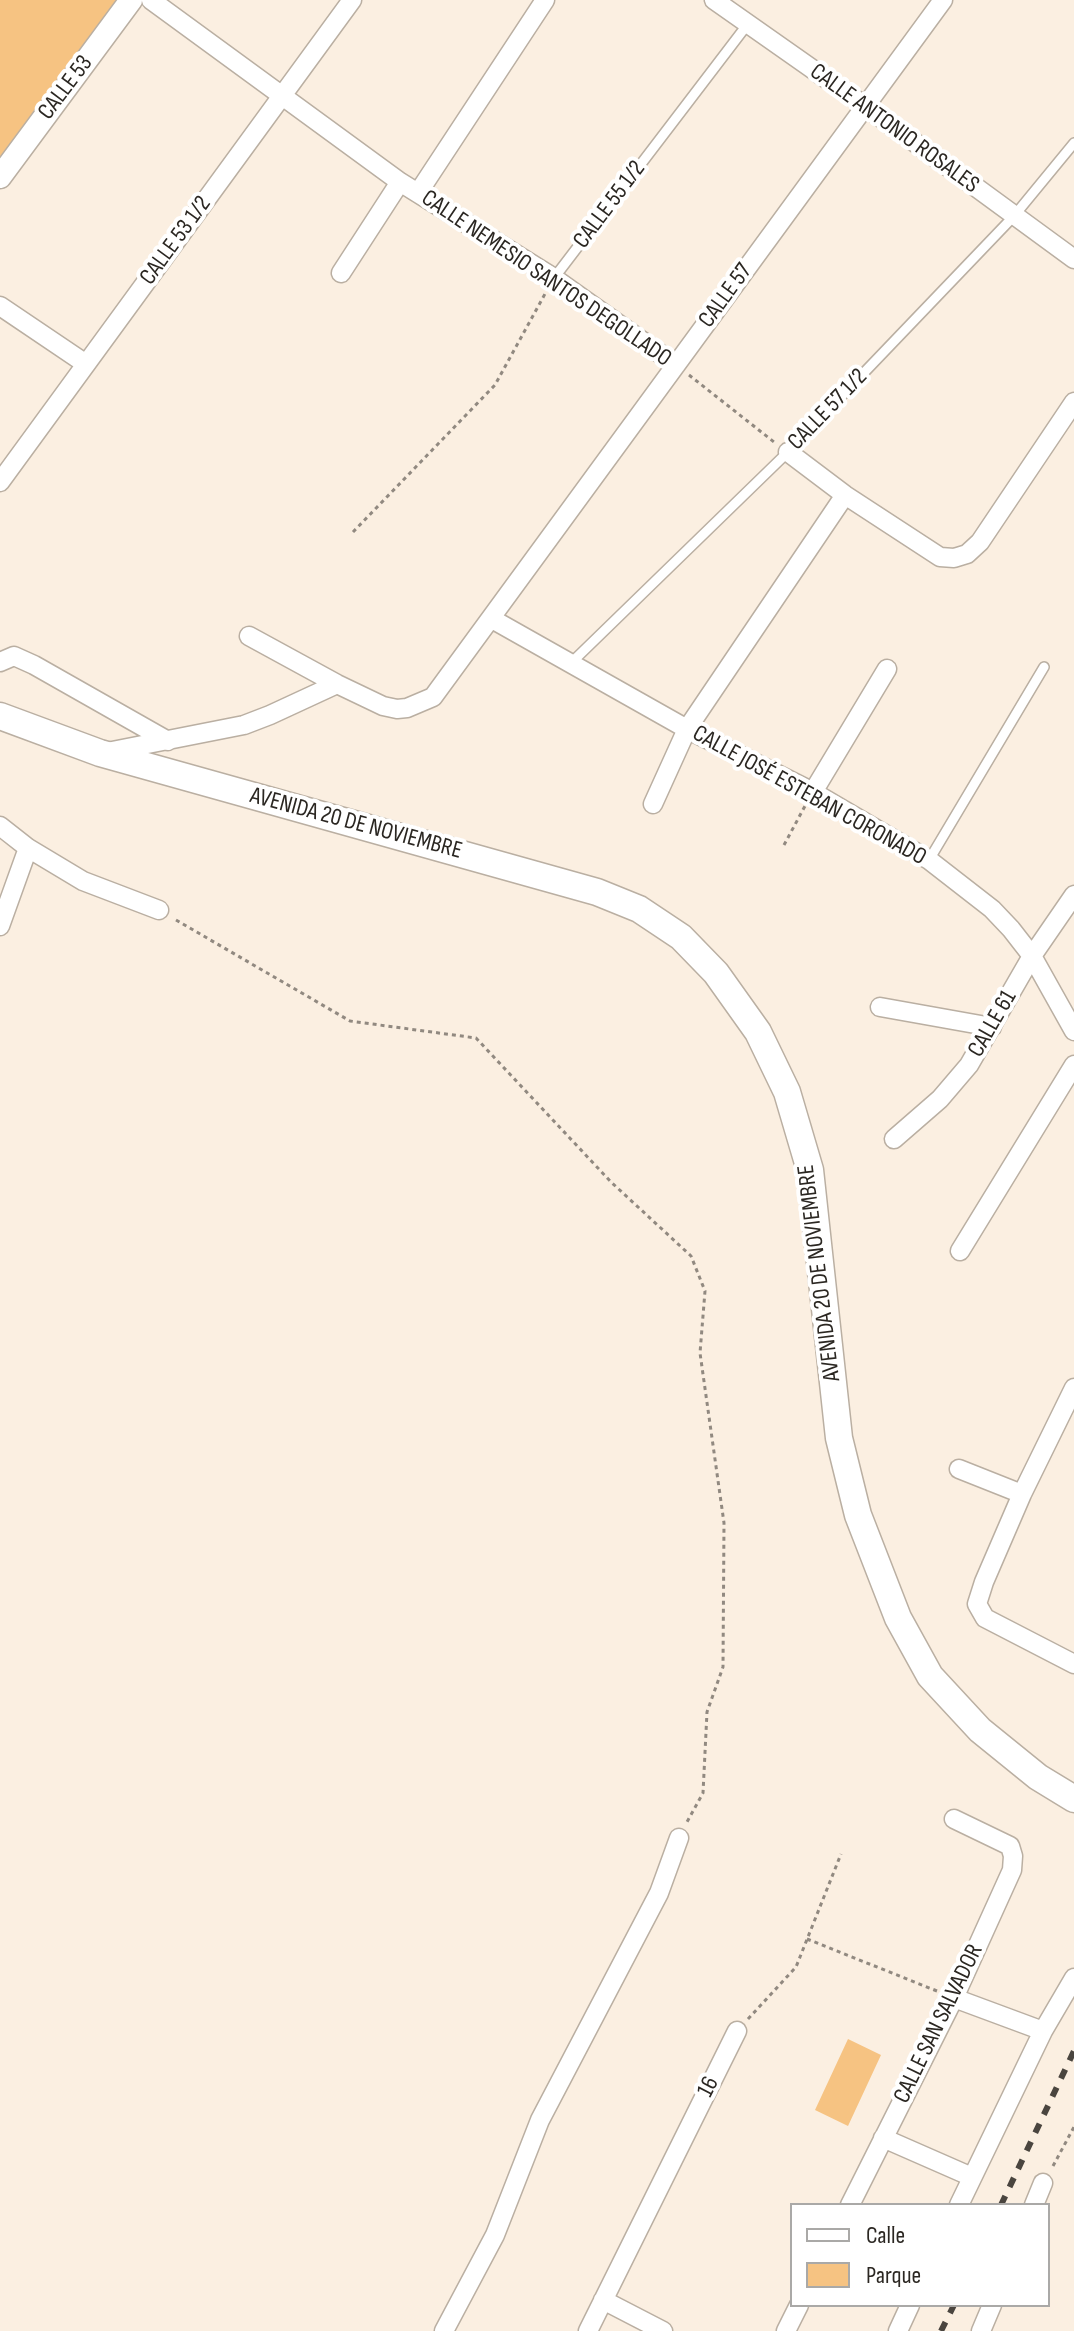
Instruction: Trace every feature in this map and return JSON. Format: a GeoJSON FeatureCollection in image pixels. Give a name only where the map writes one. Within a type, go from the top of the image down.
{"type":"FeatureCollection","features":[{"type":"Feature","properties":{"kind":"main road","name":"AVENIDA 20 DE NOVIEMBRE"},"geometry":{"type":"LineString","coordinates":[[0,716],[100,753],[597,892],[639,909],[681,937],[716,973],[758,1032],[787,1092],[810,1170],[839,1438],[858,1515],[898,1618],[930,1676],[980,1730],[1038,1777],[1074,1799]]}},
{"type":"Feature","properties":{"kind":"street","name":"CALLE 53"},"geometry":{"type":"LineString","coordinates":[[0,177],[131,0]]}},
{"type":"Feature","properties":{"kind":"street","name":"CALLE NEMESIO SANTOS DEGOLLADO"},"geometry":{"type":"LineString","coordinates":[[151,0],[400,182],[554,278],[676,365]]}},
{"type":"Feature","properties":{"kind":"street","name":"CALLE 53 1/2"},"geometry":{"type":"LineString","coordinates":[[0,482],[352,0]]}},
{"type":"Feature","properties":{"kind":"street"},"geometry":{"type":"LineString","coordinates":[[418,193],[545,0]]}},
{"type":"Feature","properties":{"kind":"street","name":"CALLE ANTONIO ROSALES"},"geometry":{"type":"LineString","coordinates":[[714,0],[1074,259]]}},
{"type":"Feature","properties":{"kind":"street","name":"CALLE 57"},"geometry":{"type":"LineString","coordinates":[[337,684],[397,709],[420,704],[441,690],[943,0]]}},
{"type":"Feature","properties":{"kind":"street"},"geometry":{"type":"LineString","coordinates":[[341,273],[400,182]]}},
{"type":"Feature","properties":{"kind":"street"},"geometry":{"type":"LineString","coordinates":[[0,306],[86,364]]}},
{"type":"Feature","properties":{"kind":"street"},"geometry":{"type":"LineString","coordinates":[[788,452],[845,495],[940,557],[954,558],[967,554],[980,542],[1074,402]]}},
{"type":"Feature","properties":{"kind":"street"},"geometry":{"type":"LineString","coordinates":[[653,804],[687,729],[845,495]]}},
{"type":"Feature","properties":{"kind":"street","name":"CALLE JOSÉ ESTEBAN CORONADO"},"geometry":{"type":"LineString","coordinates":[[492,619],[687,729],[813,792],[929,860],[992,909],[1032,956],[1074,1031]]}},
{"type":"Feature","properties":{"kind":"street"},"geometry":{"type":"LineString","coordinates":[[249,636],[337,684]]}},
{"type":"Feature","properties":{"kind":"street"},"geometry":{"type":"LineString","coordinates":[[0,662],[14,656],[26,661],[168,741]]}},
{"type":"Feature","properties":{"kind":"street"},"geometry":{"type":"LineString","coordinates":[[813,792],[887,669]]}},
{"type":"Feature","properties":{"kind":"street"},"geometry":{"type":"LineString","coordinates":[[100,753],[244,725],[337,684]]}},
{"type":"Feature","properties":{"kind":"street"},"geometry":{"type":"LineString","coordinates":[[0,826],[28,848],[83,881],[159,910]]}},
{"type":"Feature","properties":{"kind":"street"},"geometry":{"type":"LineString","coordinates":[[0,926],[28,848]]}},
{"type":"Feature","properties":{"kind":"street","name":"CALLE 61"},"geometry":{"type":"LineString","coordinates":[[894,1139],[969,1065],[1032,956],[1074,895]]}},
{"type":"Feature","properties":{"kind":"street"},"geometry":{"type":"LineString","coordinates":[[880,1007],[992,1027]]}},
{"type":"Feature","properties":{"kind":"street"},"geometry":{"type":"LineString","coordinates":[[960,1251],[1074,1065]]}},
{"type":"Feature","properties":{"kind":"street"},"geometry":{"type":"LineString","coordinates":[[1074,1388],[1022,1494],[978,1597],[978,1608],[985,1618],[1074,1664]]}},
{"type":"Feature","properties":{"kind":"street"},"geometry":{"type":"LineString","coordinates":[[959,1469],[1022,1494]]}},
{"type":"Feature","properties":{"kind":"street","name":"CALLE SAN SALVADOR"},"geometry":{"type":"LineString","coordinates":[[851,2203],[954,1998],[1012,1870],[1012,1850],[1005,1842],[954,1819]]}},
{"type":"Feature","properties":{"kind":"street"},"geometry":{"type":"LineString","coordinates":[[444,2331],[495,2235],[540,2120],[659,1893],[679,1838]]}},
{"type":"Feature","properties":{"kind":"street"},"geometry":{"type":"LineString","coordinates":[[960,2203],[1043,2031],[1074,1978]]}},
{"type":"Feature","properties":{"kind":"street"},"geometry":{"type":"LineString","coordinates":[[954,1998],[1043,2031]]}},
{"type":"Feature","properties":{"kind":"street","name":"16"},"geometry":{"type":"LineString","coordinates":[[588,2331],[737,2031]]}},
{"type":"Feature","properties":{"kind":"street"},"geometry":{"type":"LineString","coordinates":[[883,2138],[972,2177]]}},
{"type":"Feature","properties":{"kind":"street"},"geometry":{"type":"LineString","coordinates":[[1035,2203],[1043,2183]]}},
{"type":"Feature","properties":{"kind":"street"},"geometry":{"type":"LineString","coordinates":[[603,2300],[663,2331]]}},
{"type":"Feature","properties":{"kind":"street"},"geometry":{"type":"LineString","coordinates":[[786,2331],[798,2307]]}},
{"type":"Feature","properties":{"kind":"street"},"geometry":{"type":"LineString","coordinates":[[898,2331],[909,2307]]}},
{"type":"Feature","properties":{"kind":"street"},"geometry":{"type":"LineString","coordinates":[[981,2331],[991,2307]]}},
{"type":"Feature","properties":{"kind":"lane","name":"CALLE 55 1/2"},"geometry":{"type":"LineString","coordinates":[[554,278],[747,25]]}},
{"type":"Feature","properties":{"kind":"lane","name":"CALLE 57 1/2"},"geometry":{"type":"LineString","coordinates":[[569,665],[788,452],[1014,216],[1074,143]]}},
{"type":"Feature","properties":{"kind":"lane"},"geometry":{"type":"LineString","coordinates":[[929,860],[1044,667]]}},
{"type":"Feature","properties":{"kind":"path"},"geometry":{"type":"LineString","coordinates":[[353,532],[495,385],[554,278]]}},
{"type":"Feature","properties":{"kind":"path","name":"CALLE NEMESIO SANTOS DEGOLLADO"},"geometry":{"type":"LineString","coordinates":[[676,365],[788,452]]}},
{"type":"Feature","properties":{"kind":"path"},"geometry":{"type":"LineString","coordinates":[[784,845],[813,792]]}},
{"type":"Feature","properties":{"kind":"path"},"geometry":{"type":"LineString","coordinates":[[159,910],[350,1021],[476,1038],[611,1182],[691,1256],[705,1291],[700,1353],[724,1523],[723,1667],[707,1712],[703,1793],[679,1838]]}},
{"type":"Feature","properties":{"kind":"path"},"geometry":{"type":"LineString","coordinates":[[737,2031],[796,1967],[841,1854]]}},
{"type":"Feature","properties":{"kind":"path"},"geometry":{"type":"LineString","coordinates":[[807,1939],[954,1998]]}},
{"type":"Feature","properties":{"kind":"path"},"geometry":{"type":"LineString","coordinates":[[1043,2183],[1074,2127]]}},
{"type":"Feature","properties":{"kind":"green space"},"geometry":{"type":"Polygon","coordinates":[[[0,0],[128,0],[0,175],[0,0]]]}},
{"type":"Feature","properties":{"kind":"green space"},"geometry":{"type":"Polygon","coordinates":[[[848,2039],[881,2055],[848,2126],[815,2110],[848,2039]]]}},
{"type":"Feature","properties":{"kind":"railway"},"geometry":{"type":"LineString","coordinates":[[1002,2203],[1074,2051]]}},
{"type":"Feature","properties":{"kind":"railway"},"geometry":{"type":"LineString","coordinates":[[941,2331],[953,2307]]}}]}
